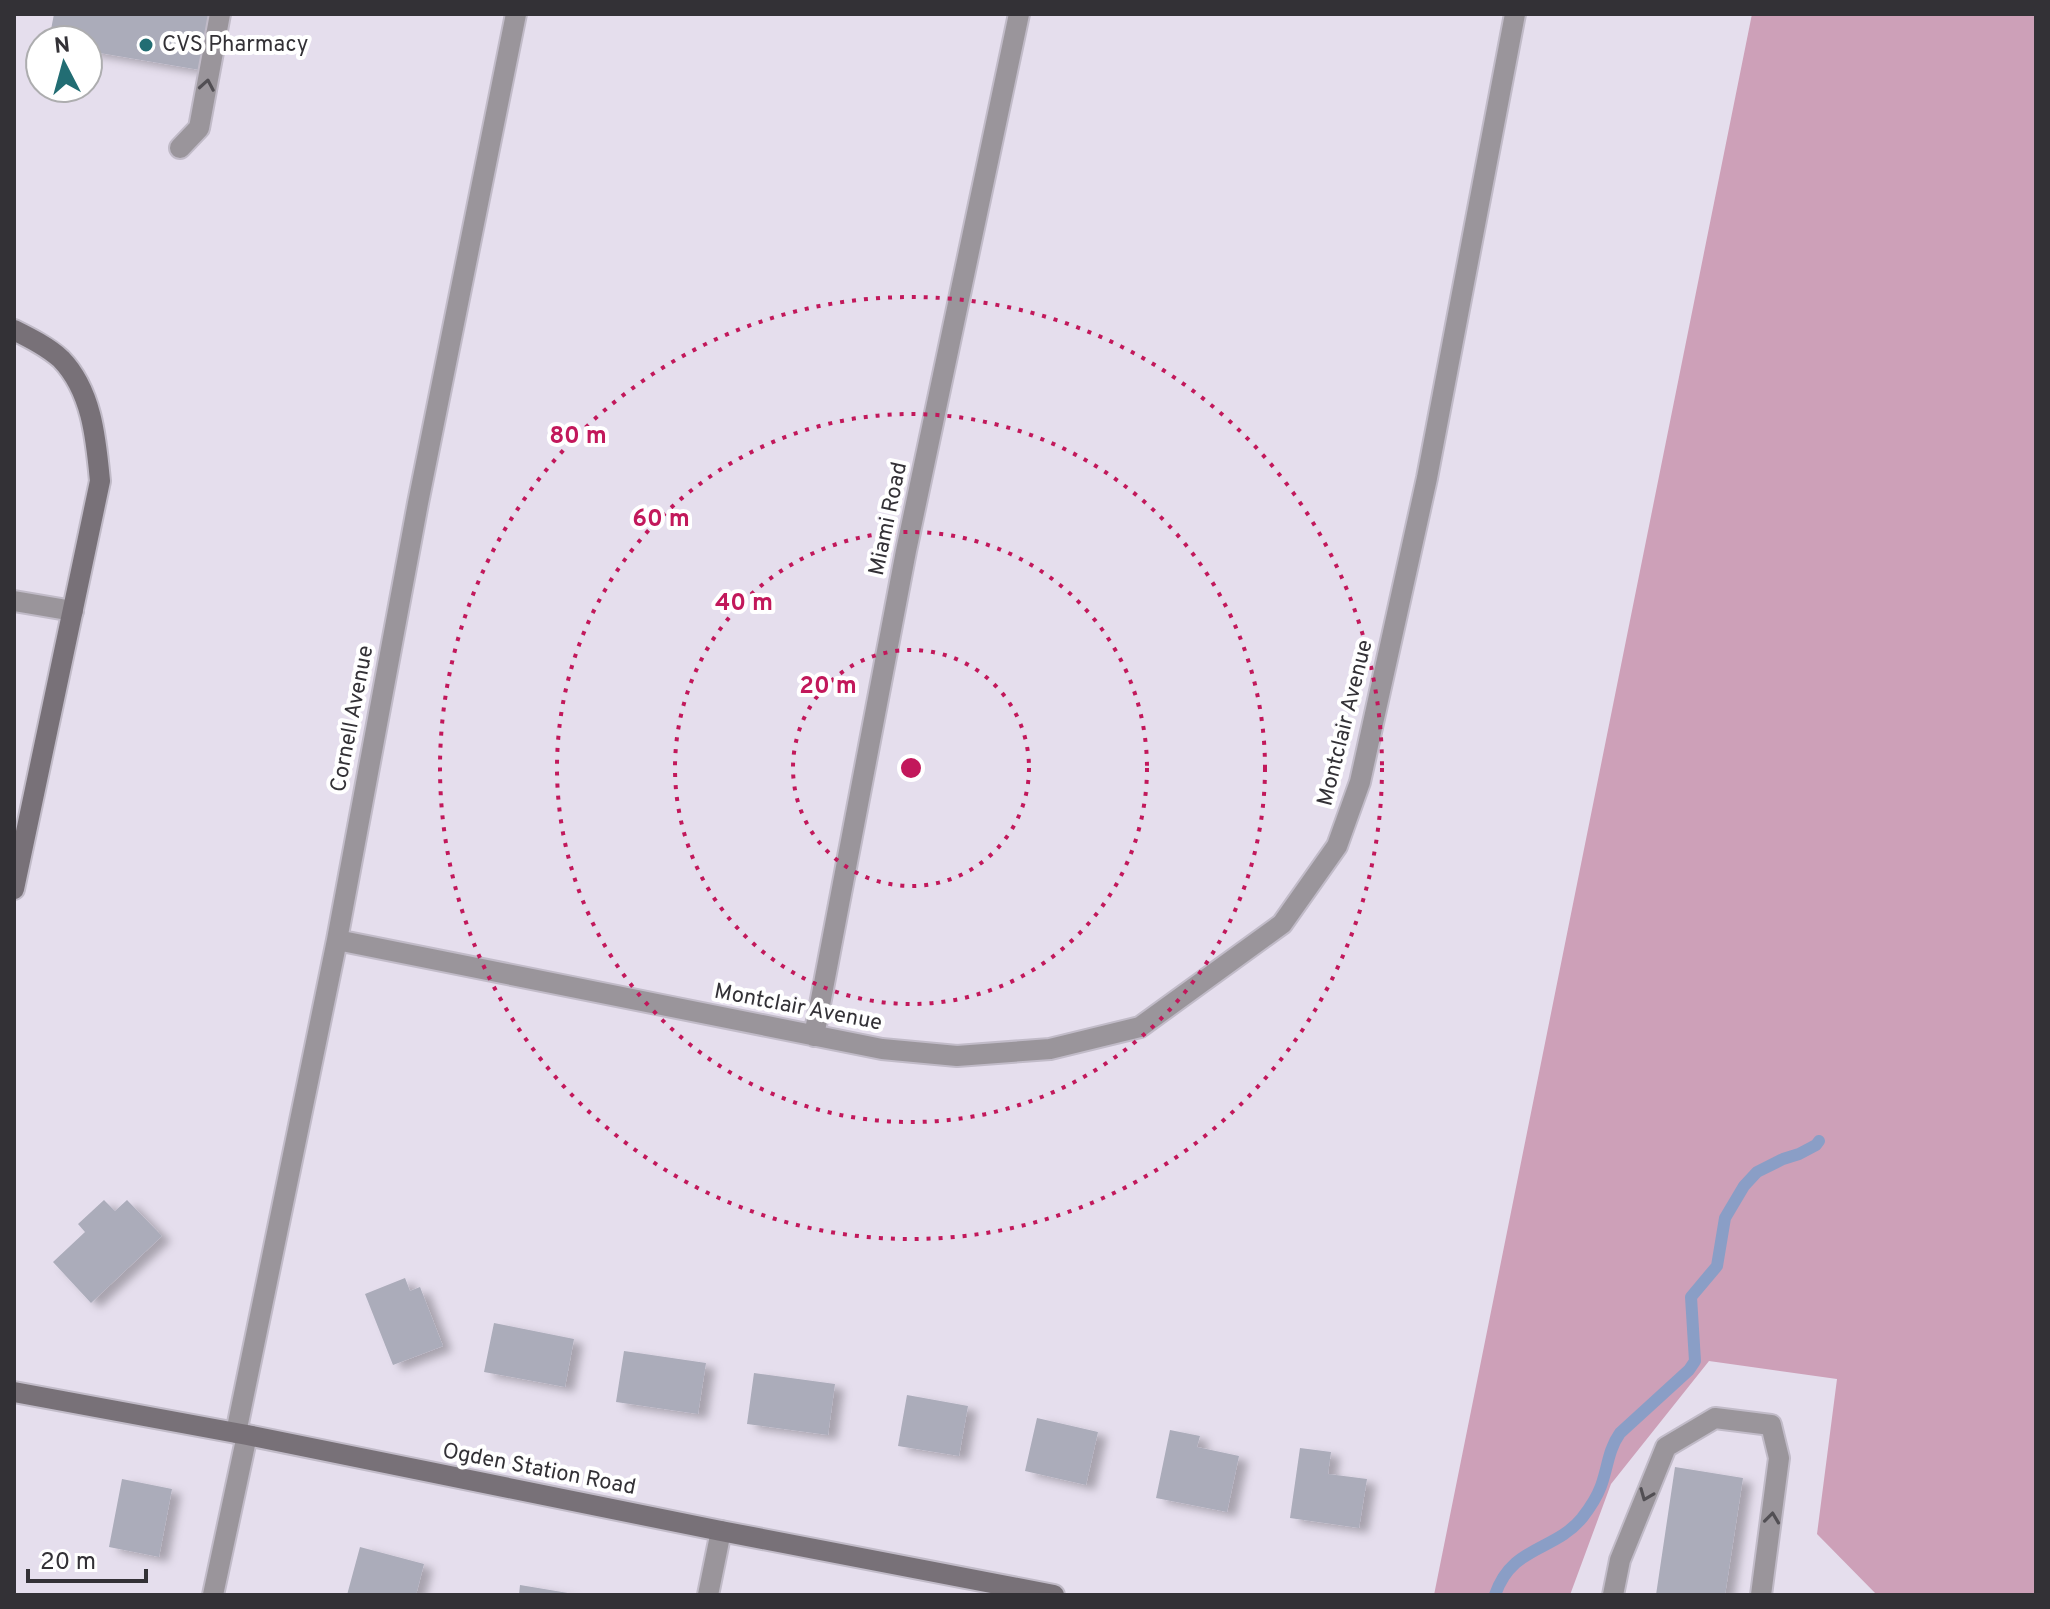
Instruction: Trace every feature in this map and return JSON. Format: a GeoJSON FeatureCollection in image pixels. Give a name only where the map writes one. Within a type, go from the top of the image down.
{"type":"FeatureCollection","features":[{"type":"Feature","properties":{"kind":"street"},"geometry":{"type":"LineString","coordinates":[[180,148],[199,128],[220,14]]}},
{"type":"Feature","properties":{"kind":"street","name":"Cornell Avenue"},"geometry":{"type":"LineString","coordinates":[[213,1595],[418,503],[516,14]]}},
{"type":"Feature","properties":{"kind":"street","name":"Miami Road"},"geometry":{"type":"LineString","coordinates":[[814,1036],[906,551],[1019,14]]}},
{"type":"Feature","properties":{"kind":"street","name":"Montclair Avenue"},"geometry":{"type":"LineString","coordinates":[[337,940],[882,1049],[957,1056],[1050,1049],[1140,1027],[1282,924],[1337,846],[1360,782],[1424,493],[1515,14]]}},
{"type":"Feature","properties":{"kind":"street"},"geometry":{"type":"LineString","coordinates":[[14,330],[61,359],[78,382],[94,428],[100,481],[14,889]]}},
{"type":"Feature","properties":{"kind":"street"},"geometry":{"type":"LineString","coordinates":[[14,601],[73,611]]}},
{"type":"Feature","properties":{"kind":"street","name":"Ogden Station Road"},"geometry":{"type":"LineString","coordinates":[[14,1392],[1054,1595]]}},
{"type":"Feature","properties":{"kind":"street"},"geometry":{"type":"LineString","coordinates":[[1613,1595],[1620,1560],[1666,1447],[1715,1418],[1771,1425],[1779,1458],[1761,1595]]}},
{"type":"Feature","properties":{"kind":"street"},"geometry":{"type":"LineString","coordinates":[[708,1595],[721,1531]]}},
{"type":"Feature","properties":{"kind":"shaded area"},"geometry":{"type":"Polygon","coordinates":[[[1752,14],[2036,14],[2036,1595],[1877,1595],[1817,1534],[1837,1379],[1709,1361],[1611,1484],[1570,1595],[1434,1595],[1752,14]]]}},
{"type":"Feature","properties":{"kind":"building","name":"CVS Pharmacy"},"geometry":{"type":"Polygon","coordinates":[[[54,14],[210,14],[200,70],[104,54],[104,24],[52,24],[54,14]]]}},
{"type":"Feature","properties":{"kind":"building"},"geometry":{"type":"Polygon","coordinates":[[[104,1200],[115,1211],[127,1200],[162,1236],[91,1303],[53,1262],[85,1232],[78,1224],[104,1200]]]}},
{"type":"Feature","properties":{"kind":"building"},"geometry":{"type":"Polygon","coordinates":[[[405,1278],[410,1291],[420,1287],[443,1346],[393,1365],[365,1294],[405,1278]]]}},
{"type":"Feature","properties":{"kind":"building"},"geometry":{"type":"Polygon","coordinates":[[[494,1323],[574,1339],[565,1387],[484,1372],[494,1323]]]}},
{"type":"Feature","properties":{"kind":"building"},"geometry":{"type":"Polygon","coordinates":[[[624,1351],[706,1363],[698,1414],[616,1402],[624,1351]]]}},
{"type":"Feature","properties":{"kind":"building"},"geometry":{"type":"Polygon","coordinates":[[[754,1373],[835,1384],[828,1435],[747,1424],[754,1373]]]}},
{"type":"Feature","properties":{"kind":"building"},"geometry":{"type":"Polygon","coordinates":[[[907,1395],[968,1406],[959,1456],[898,1446],[907,1395]]]}},
{"type":"Feature","properties":{"kind":"building"},"geometry":{"type":"Polygon","coordinates":[[[1037,1418],[1098,1432],[1086,1485],[1025,1471],[1037,1418]]]}},
{"type":"Feature","properties":{"kind":"building"},"geometry":{"type":"Polygon","coordinates":[[[1170,1430],[1200,1436],[1197,1447],[1239,1456],[1227,1512],[1156,1498],[1170,1430]]]}},
{"type":"Feature","properties":{"kind":"building"},"geometry":{"type":"Polygon","coordinates":[[[1300,1448],[1331,1452],[1328,1474],[1367,1479],[1359,1528],[1290,1518],[1300,1448]]]}},
{"type":"Feature","properties":{"kind":"building"},"geometry":{"type":"Polygon","coordinates":[[[1675,1467],[1743,1478],[1725,1595],[1656,1595],[1675,1467]]]}},
{"type":"Feature","properties":{"kind":"building"},"geometry":{"type":"Polygon","coordinates":[[[122,1479],[172,1489],[159,1557],[109,1547],[122,1479]]]}},
{"type":"Feature","properties":{"kind":"building"},"geometry":{"type":"Polygon","coordinates":[[[360,1547],[424,1564],[416,1595],[347,1595],[360,1547]]]}},
{"type":"Feature","properties":{"kind":"building"},"geometry":{"type":"Polygon","coordinates":[[[520,1585],[568,1593],[568,1595],[519,1595],[520,1585]]]}},
{"type":"Feature","properties":{"kind":"waterway"},"geometry":{"type":"LineString","coordinates":[[1495,1595],[1512,1567],[1571,1529],[1582,1518],[1599,1490],[1620,1433],[1695,1361],[1691,1297],[1717,1266],[1725,1218],[1744,1186],[1757,1172],[1799,1154],[1819,1141]]}},
{"type":"Feature","properties":{"kind":"place","name":"CVS Pharmacy"},"geometry":{"type":"Point","coordinates":[146,45]}}]}
